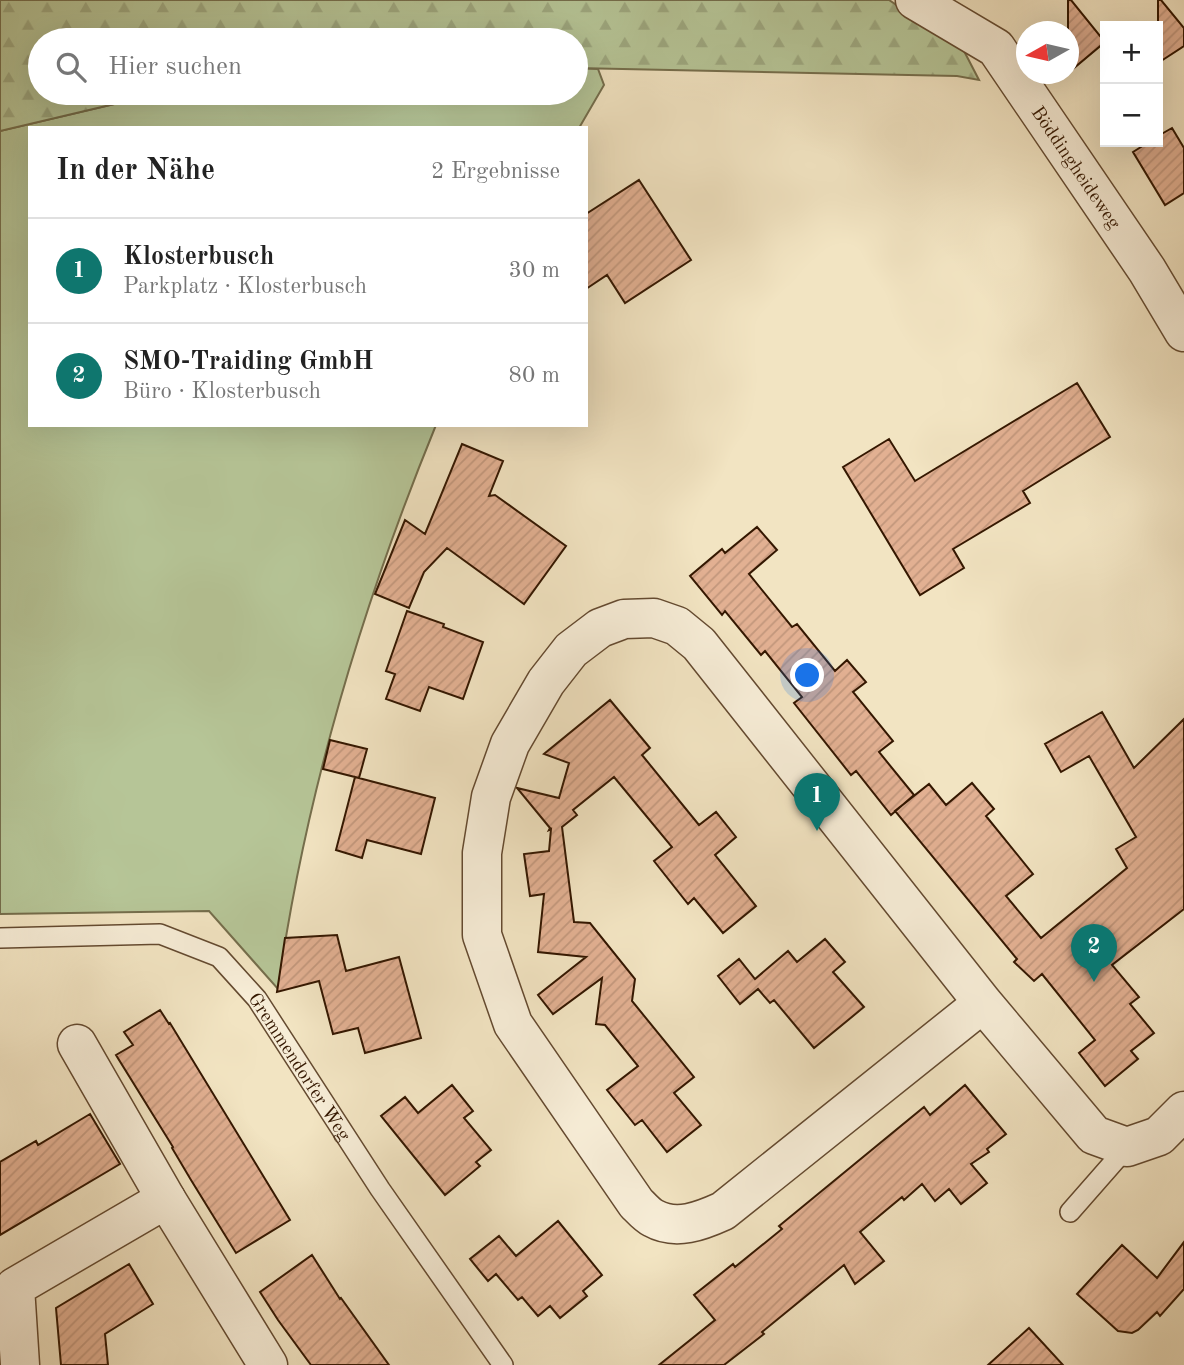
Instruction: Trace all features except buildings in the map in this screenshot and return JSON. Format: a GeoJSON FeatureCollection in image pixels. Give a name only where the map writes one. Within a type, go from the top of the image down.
{"type":"FeatureCollection","features":[{"type":"Feature","properties":{"kind":"street","name":"Böddingheideweg"},"geometry":{"type":"LineString","coordinates":[[915,0],[996,48],[1147,270],[1184,332]]}},
{"type":"Feature","properties":{"kind":"street"},"geometry":{"type":"LineString","coordinates":[[983,1003],[723,1212],[698,1222],[673,1224],[653,1218],[636,1203],[513,1024],[482,935],[482,853],[491,797],[510,744],[546,682],[571,650],[600,628],[624,619],[654,618],[677,626],[699,644],[983,1003],[1094,1135],[1127,1147],[1159,1136],[1184,1111]]}},
{"type":"Feature","properties":{"kind":"street"},"geometry":{"type":"LineString","coordinates":[[76,1044],[166,1199],[268,1365]]}},
{"type":"Feature","properties":{"kind":"street"},"geometry":{"type":"LineString","coordinates":[[20,1365],[15,1287],[166,1199]]}},
{"type":"Feature","properties":{"kind":"lane","name":"Gremmendorfer Weg"},"geometry":{"type":"LineString","coordinates":[[0,938],[160,934],[219,957],[257,999],[380,1189],[503,1365]]}},
{"type":"Feature","properties":{"kind":"lane"},"geometry":{"type":"LineString","coordinates":[[1070,1212],[1127,1147]]}},
{"type":"Feature","properties":{"kind":"green space"},"geometry":{"type":"Polygon","coordinates":[[[0,0],[889,0],[964,51],[979,80],[957,76],[588,68],[588,28],[28,28],[28,105],[110,105],[0,131],[0,0]]]}},
{"type":"Feature","properties":{"kind":"green space"},"geometry":{"type":"Polygon","coordinates":[[[588,69],[598,69],[604,85],[580,126],[28,126],[28,427],[435,427],[384,562],[339,702],[304,845],[278,989],[209,911],[0,914],[0,131],[110,105],[588,105],[588,69]]]}},
{"type":"Feature","properties":{"kind":"place","name":"Klosterbusch"},"geometry":{"type":"Point","coordinates":[817,831]}},
{"type":"Feature","properties":{"kind":"place","name":"SMO-Traiding GmbH"},"geometry":{"type":"Point","coordinates":[1094,982]}}]}
